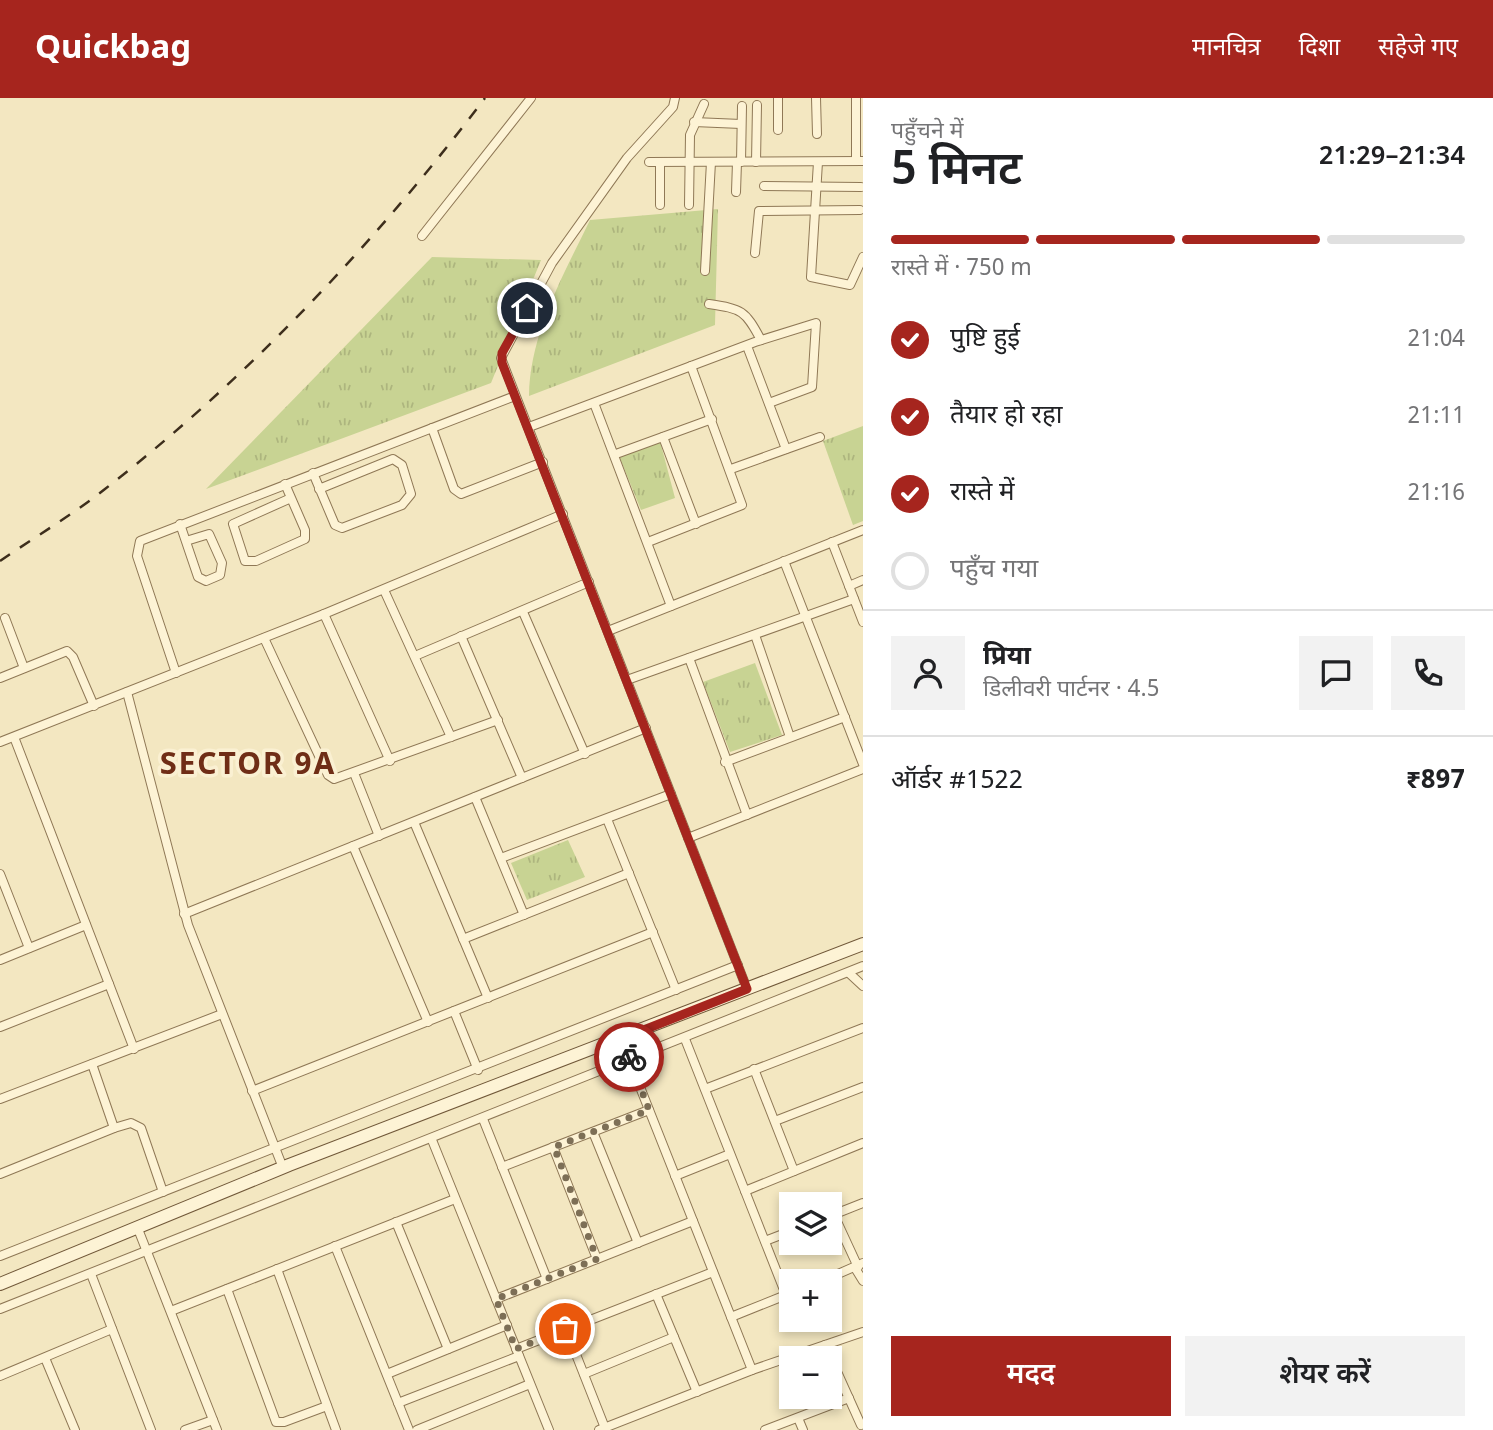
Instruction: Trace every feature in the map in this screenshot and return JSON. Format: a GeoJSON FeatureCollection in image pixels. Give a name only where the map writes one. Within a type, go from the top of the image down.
{"type":"FeatureCollection","features":[{"type":"Feature","properties":{"kind":"street"},"geometry":{"type":"LineString","coordinates":[[422,236],[531,98]]}},
{"type":"Feature","properties":{"kind":"street"},"geometry":{"type":"LineString","coordinates":[[675,98],[673,107],[627,158],[552,263],[502,353],[502,363],[747,989]]}},
{"type":"Feature","properties":{"kind":"street"},"geometry":{"type":"LineString","coordinates":[[778,98],[778,130]]}},
{"type":"Feature","properties":{"kind":"street"},"geometry":{"type":"LineString","coordinates":[[816,98],[817,134]]}},
{"type":"Feature","properties":{"kind":"street"},"geometry":{"type":"LineString","coordinates":[[649,162],[859,161],[856,98]]}},
{"type":"Feature","properties":{"kind":"street"},"geometry":{"type":"LineString","coordinates":[[689,205],[689,162],[694,122],[704,104]]}},
{"type":"Feature","properties":{"kind":"street"},"geometry":{"type":"LineString","coordinates":[[756,162],[757,105]]}},
{"type":"Feature","properties":{"kind":"street"},"geometry":{"type":"LineString","coordinates":[[736,192],[742,106]]}},
{"type":"Feature","properties":{"kind":"street"},"geometry":{"type":"LineString","coordinates":[[694,122],[741,124]]}},
{"type":"Feature","properties":{"kind":"street"},"geometry":{"type":"LineString","coordinates":[[660,162],[660,205]]}},
{"type":"Feature","properties":{"kind":"street"},"geometry":{"type":"LineString","coordinates":[[705,271],[711,162]]}},
{"type":"Feature","properties":{"kind":"street"},"geometry":{"type":"LineString","coordinates":[[818,162],[811,277],[850,285],[863,257]]}},
{"type":"Feature","properties":{"kind":"street"},"geometry":{"type":"LineString","coordinates":[[764,186],[861,187]]}},
{"type":"Feature","properties":{"kind":"street"},"geometry":{"type":"LineString","coordinates":[[755,253],[757,212],[860,210]]}},
{"type":"Feature","properties":{"kind":"street"},"geometry":{"type":"LineString","coordinates":[[709,304],[737,308],[746,314],[761,340]]}},
{"type":"Feature","properties":{"kind":"street"},"geometry":{"type":"LineString","coordinates":[[529,427],[761,340],[812,323],[817,325],[812,387],[769,403]]}},
{"type":"Feature","properties":{"kind":"street"},"geometry":{"type":"LineString","coordinates":[[747,345],[786,449]]}},
{"type":"Feature","properties":{"kind":"street"},"geometry":{"type":"LineString","coordinates":[[648,542],[742,505],[691,366]]}},
{"type":"Feature","properties":{"kind":"street"},"geometry":{"type":"LineString","coordinates":[[176,673],[136,549],[147,536],[515,396]]}},
{"type":"Feature","properties":{"kind":"street"},"geometry":{"type":"LineString","coordinates":[[594,403],[616,454],[671,606]]}},
{"type":"Feature","properties":{"kind":"street"},"geometry":{"type":"LineString","coordinates":[[616,454],[712,419]]}},
{"type":"Feature","properties":{"kind":"street"},"geometry":{"type":"LineString","coordinates":[[432,428],[454,489],[461,494],[543,462]]}},
{"type":"Feature","properties":{"kind":"street"},"geometry":{"type":"LineString","coordinates":[[663,437],[696,524]]}},
{"type":"Feature","properties":{"kind":"street"},"geometry":{"type":"LineString","coordinates":[[731,469],[820,437]]}},
{"type":"Feature","properties":{"kind":"street"},"geometry":{"type":"LineString","coordinates":[[313,473],[319,489],[335,525],[342,528],[402,505],[411,494],[402,465],[393,459],[319,489]]}},
{"type":"Feature","properties":{"kind":"street"},"geometry":{"type":"LineString","coordinates":[[285,484],[305,530],[305,539],[250,563],[245,561],[233,524],[291,498]]}},
{"type":"Feature","properties":{"kind":"street"},"geometry":{"type":"LineString","coordinates":[[0,742],[384,590],[563,514]]}},
{"type":"Feature","properties":{"kind":"street"},"geometry":{"type":"LineString","coordinates":[[180,524],[186,541],[201,580],[220,575],[222,564],[209,534],[186,541]]}},
{"type":"Feature","properties":{"kind":"street"},"geometry":{"type":"LineString","coordinates":[[608,631],[863,530]]}},
{"type":"Feature","properties":{"kind":"street"},"geometry":{"type":"LineString","coordinates":[[832,542],[863,622]]}},
{"type":"Feature","properties":{"kind":"street"},"geometry":{"type":"LineString","coordinates":[[688,838],[863,766],[784,561]]}},
{"type":"Feature","properties":{"kind":"street"},"geometry":{"type":"LineString","coordinates":[[849,586],[863,580]]}},
{"type":"Feature","properties":{"kind":"street"},"geometry":{"type":"LineString","coordinates":[[415,656],[589,582]]}},
{"type":"Feature","properties":{"kind":"street"},"geometry":{"type":"LineString","coordinates":[[384,590],[450,737]]}},
{"type":"Feature","properties":{"kind":"street"},"geometry":{"type":"LineString","coordinates":[[627,680],[854,599]]}},
{"type":"Feature","properties":{"kind":"street"},"geometry":{"type":"LineString","coordinates":[[523,612],[585,754]]}},
{"type":"Feature","properties":{"kind":"street"},"geometry":{"type":"LineString","coordinates":[[324,614],[390,761]]}},
{"type":"Feature","properties":{"kind":"street"},"geometry":{"type":"LineString","coordinates":[[5,618],[24,668]]}},
{"type":"Feature","properties":{"kind":"street"},"geometry":{"type":"LineString","coordinates":[[755,635],[790,737]]}},
{"type":"Feature","properties":{"kind":"street"},"geometry":{"type":"LineString","coordinates":[[461,636],[522,778]]}},
{"type":"Feature","properties":{"kind":"street"},"geometry":{"type":"LineString","coordinates":[[264,638],[328,775],[334,779],[498,720]]}},
{"type":"Feature","properties":{"kind":"street"},"geometry":{"type":"LineString","coordinates":[[0,678],[63,652],[70,653],[94,706]]}},
{"type":"Feature","properties":{"kind":"street"},"geometry":{"type":"LineString","coordinates":[[689,658],[747,815]]}},
{"type":"Feature","properties":{"kind":"street"},"geometry":{"type":"LineString","coordinates":[[127,692],[184,915],[283,1168]]}},
{"type":"Feature","properties":{"kind":"street"},"geometry":{"type":"LineString","coordinates":[[726,761],[845,717]]}},
{"type":"Feature","properties":{"kind":"street"},"geometry":{"type":"LineString","coordinates":[[184,915],[646,727]]}},
{"type":"Feature","properties":{"kind":"street"},"geometry":{"type":"LineString","coordinates":[[14,737],[134,1049]]}},
{"type":"Feature","properties":{"kind":"street"},"geometry":{"type":"LineString","coordinates":[[354,774],[379,836]]}},
{"type":"Feature","properties":{"kind":"street"},"geometry":{"type":"LineString","coordinates":[[501,858],[671,794]]}},
{"type":"Feature","properties":{"kind":"street"},"geometry":{"type":"LineString","coordinates":[[475,797],[524,915]]}},
{"type":"Feature","properties":{"kind":"street"},"geometry":{"type":"LineString","coordinates":[[607,819],[676,990]]}},
{"type":"Feature","properties":{"kind":"street"},"geometry":{"type":"LineString","coordinates":[[414,822],[488,998]]}},
{"type":"Feature","properties":{"kind":"street"},"geometry":{"type":"LineString","coordinates":[[353,846],[428,1021]]}},
{"type":"Feature","properties":{"kind":"street"},"geometry":{"type":"LineString","coordinates":[[463,939],[629,873]]}},
{"type":"Feature","properties":{"kind":"street"},"geometry":{"type":"LineString","coordinates":[[0,874],[2,885],[29,948]]}},
{"type":"Feature","properties":{"kind":"street"},"geometry":{"type":"LineString","coordinates":[[0,960],[86,925]]}},
{"type":"Feature","properties":{"kind":"street"},"geometry":{"type":"LineString","coordinates":[[252,1091],[653,932]]}},
{"type":"Feature","properties":{"kind":"street"},"geometry":{"type":"LineString","coordinates":[[0,1284],[283,1168],[863,944]]}},
{"type":"Feature","properties":{"kind":"street"},"geometry":{"type":"LineString","coordinates":[[0,1256],[478,1070],[738,965]]}},
{"type":"Feature","properties":{"kind":"street"},"geometry":{"type":"LineString","coordinates":[[0,1309],[432,1140],[863,966]]}},
{"type":"Feature","properties":{"kind":"street"},"geometry":{"type":"LineString","coordinates":[[849,973],[863,986]]}},
{"type":"Feature","properties":{"kind":"street"},"geometry":{"type":"LineString","coordinates":[[0,1027],[109,984]]}},
{"type":"Feature","properties":{"kind":"street"},"geometry":{"type":"LineString","coordinates":[[454,1011],[478,1070]]}},
{"type":"Feature","properties":{"kind":"street"},"geometry":{"type":"LineString","coordinates":[[0,1099],[222,1014]]}},
{"type":"Feature","properties":{"kind":"street"},"geometry":{"type":"LineString","coordinates":[[705,1088],[863,1027]]}},
{"type":"Feature","properties":{"kind":"street"},"geometry":{"type":"LineString","coordinates":[[621,1039],[752,1370]]}},
{"type":"Feature","properties":{"kind":"street"},"geometry":{"type":"LineString","coordinates":[[685,1039],[779,1273]]}},
{"type":"Feature","properties":{"kind":"street"},"geometry":{"type":"LineString","coordinates":[[92,1064],[114,1128]]}},
{"type":"Feature","properties":{"kind":"street"},"geometry":{"type":"LineString","coordinates":[[754,1069],[794,1171]]}},
{"type":"Feature","properties":{"kind":"street"},"geometry":{"type":"LineString","coordinates":[[775,1121],[863,1087]]}},
{"type":"Feature","properties":{"kind":"street"},"geometry":{"type":"LineString","coordinates":[[502,1167],[649,1110]]}},
{"type":"Feature","properties":{"kind":"street"},"geometry":{"type":"LineString","coordinates":[[482,1119],[547,1279]]}},
{"type":"Feature","properties":{"kind":"street"},"geometry":{"type":"LineString","coordinates":[[0,1174],[131,1123],[141,1128],[163,1192]]}},
{"type":"Feature","properties":{"kind":"street"},"geometry":{"type":"LineString","coordinates":[[593,1132],[638,1243]]}},
{"type":"Feature","properties":{"kind":"street"},"geometry":{"type":"LineString","coordinates":[[432,1140],[549,1430]]}},
{"type":"Feature","properties":{"kind":"street"},"geometry":{"type":"LineString","coordinates":[[745,1191],[863,1143]]}},
{"type":"Feature","properties":{"kind":"street"},"geometry":{"type":"LineString","coordinates":[[554,1147],[597,1259]]}},
{"type":"Feature","properties":{"kind":"street"},"geometry":{"type":"LineString","coordinates":[[675,1176],[730,1153]]}},
{"type":"Feature","properties":{"kind":"street"},"geometry":{"type":"LineString","coordinates":[[171,1311],[455,1199]]}},
{"type":"Feature","properties":{"kind":"street"},"geometry":{"type":"LineString","coordinates":[[842,1212],[863,1203]]}},
{"type":"Feature","properties":{"kind":"street"},"geometry":{"type":"LineString","coordinates":[[496,1299],[693,1221]]}},
{"type":"Feature","properties":{"kind":"street"},"geometry":{"type":"LineString","coordinates":[[396,1222],[448,1349]]}},
{"type":"Feature","properties":{"kind":"street"},"geometry":{"type":"LineString","coordinates":[[138,1229],[217,1430]]}},
{"type":"Feature","properties":{"kind":"street"},"geometry":{"type":"LineString","coordinates":[[842,1235],[863,1281]]}},
{"type":"Feature","properties":{"kind":"street"},"geometry":{"type":"LineString","coordinates":[[765,1241],[779,1236]]}},
{"type":"Feature","properties":{"kind":"street"},"geometry":{"type":"LineString","coordinates":[[335,1246],[409,1430]]}},
{"type":"Feature","properties":{"kind":"street"},"geometry":{"type":"LineString","coordinates":[[277,1269],[336,1430]]}},
{"type":"Feature","properties":{"kind":"street"},"geometry":{"type":"LineString","coordinates":[[398,1404],[565,1329],[713,1272]]}},
{"type":"Feature","properties":{"kind":"street"},"geometry":{"type":"LineString","coordinates":[[91,1274],[151,1430]]}},
{"type":"Feature","properties":{"kind":"street"},"geometry":{"type":"LineString","coordinates":[[227,1289],[276,1422],[284,1422],[327,1406]]}},
{"type":"Feature","properties":{"kind":"street"},"geometry":{"type":"LineString","coordinates":[[656,1294],[697,1392]]}},
{"type":"Feature","properties":{"kind":"street"},"geometry":{"type":"LineString","coordinates":[[731,1317],[779,1298]]}},
{"type":"Feature","properties":{"kind":"street"},"geometry":{"type":"LineString","coordinates":[[387,1374],[506,1325]]}},
{"type":"Feature","properties":{"kind":"street"},"geometry":{"type":"LineString","coordinates":[[0,1376],[112,1329]]}},
{"type":"Feature","properties":{"kind":"street"},"geometry":{"type":"LineString","coordinates":[[565,1329],[584,1374],[602,1429],[752,1370],[863,1332]]}},
{"type":"Feature","properties":{"kind":"street"},"geometry":{"type":"LineString","coordinates":[[584,1374],[674,1337]]}},
{"type":"Feature","properties":{"kind":"street"},"geometry":{"type":"LineString","coordinates":[[825,1345],[861,1425]]}},
{"type":"Feature","properties":{"kind":"street"},"geometry":{"type":"LineString","coordinates":[[45,1358],[75,1430]]}},
{"type":"Feature","properties":{"kind":"street"},"geometry":{"type":"LineString","coordinates":[[417,1430],[530,1384]]}},
{"type":"Feature","properties":{"kind":"street"},"geometry":{"type":"LineString","coordinates":[[765,1430],[849,1398]]}},
{"type":"Feature","properties":{"kind":"street"},"geometry":{"type":"LineString","coordinates":[[798,1418],[803,1430]]}},
{"type":"Feature","properties":{"kind":"street"},"geometry":{"type":"LineString","coordinates":[[185,1430],[213,1420]]}},
{"type":"Feature","properties":{"kind":"green space"},"geometry":{"type":"Polygon","coordinates":[[[718,209],[715,325],[529,396],[535,350],[542,327],[590,220],[718,209]]]}},
{"type":"Feature","properties":{"kind":"green space"},"geometry":{"type":"Polygon","coordinates":[[[432,257],[541,260],[491,383],[206,489],[432,257]]]}},
{"type":"Feature","properties":{"kind":"green space"},"geometry":{"type":"Polygon","coordinates":[[[863,426],[863,521],[853,525],[823,441],[863,426]]]}},
{"type":"Feature","properties":{"kind":"green space"},"geometry":{"type":"Polygon","coordinates":[[[660,441],[675,498],[641,510],[619,456],[660,441]]]}},
{"type":"Feature","properties":{"kind":"green space"},"geometry":{"type":"Polygon","coordinates":[[[755,663],[782,735],[730,752],[703,682],[755,663]]]}},
{"type":"Feature","properties":{"kind":"green space"},"geometry":{"type":"Polygon","coordinates":[[[568,840],[585,877],[527,900],[511,863],[568,840]]]}},
{"type":"Feature","properties":{"kind":"railway"},"geometry":{"type":"LineString","coordinates":[[0,561],[105,489],[210,401],[260,354],[308,306],[399,205],[485,98]]}},
{"type":"Feature","properties":{"kind":"way so far"},"geometry":{"type":"LineString","coordinates":[[565,1329],[516,1349],[496,1299],[597,1259],[554,1147],[649,1110],[629,1057]]}},
{"type":"Feature","properties":{"kind":"district","name":"SECTOR 9A"},"geometry":{"type":"Point","coordinates":[248,764]}},
{"type":"Feature","properties":{"kind":"route"},"geometry":{"type":"LineString","coordinates":[[527,308],[502,353],[502,363],[536,444],[747,989],[621,1039],[629,1057]]}}]}
